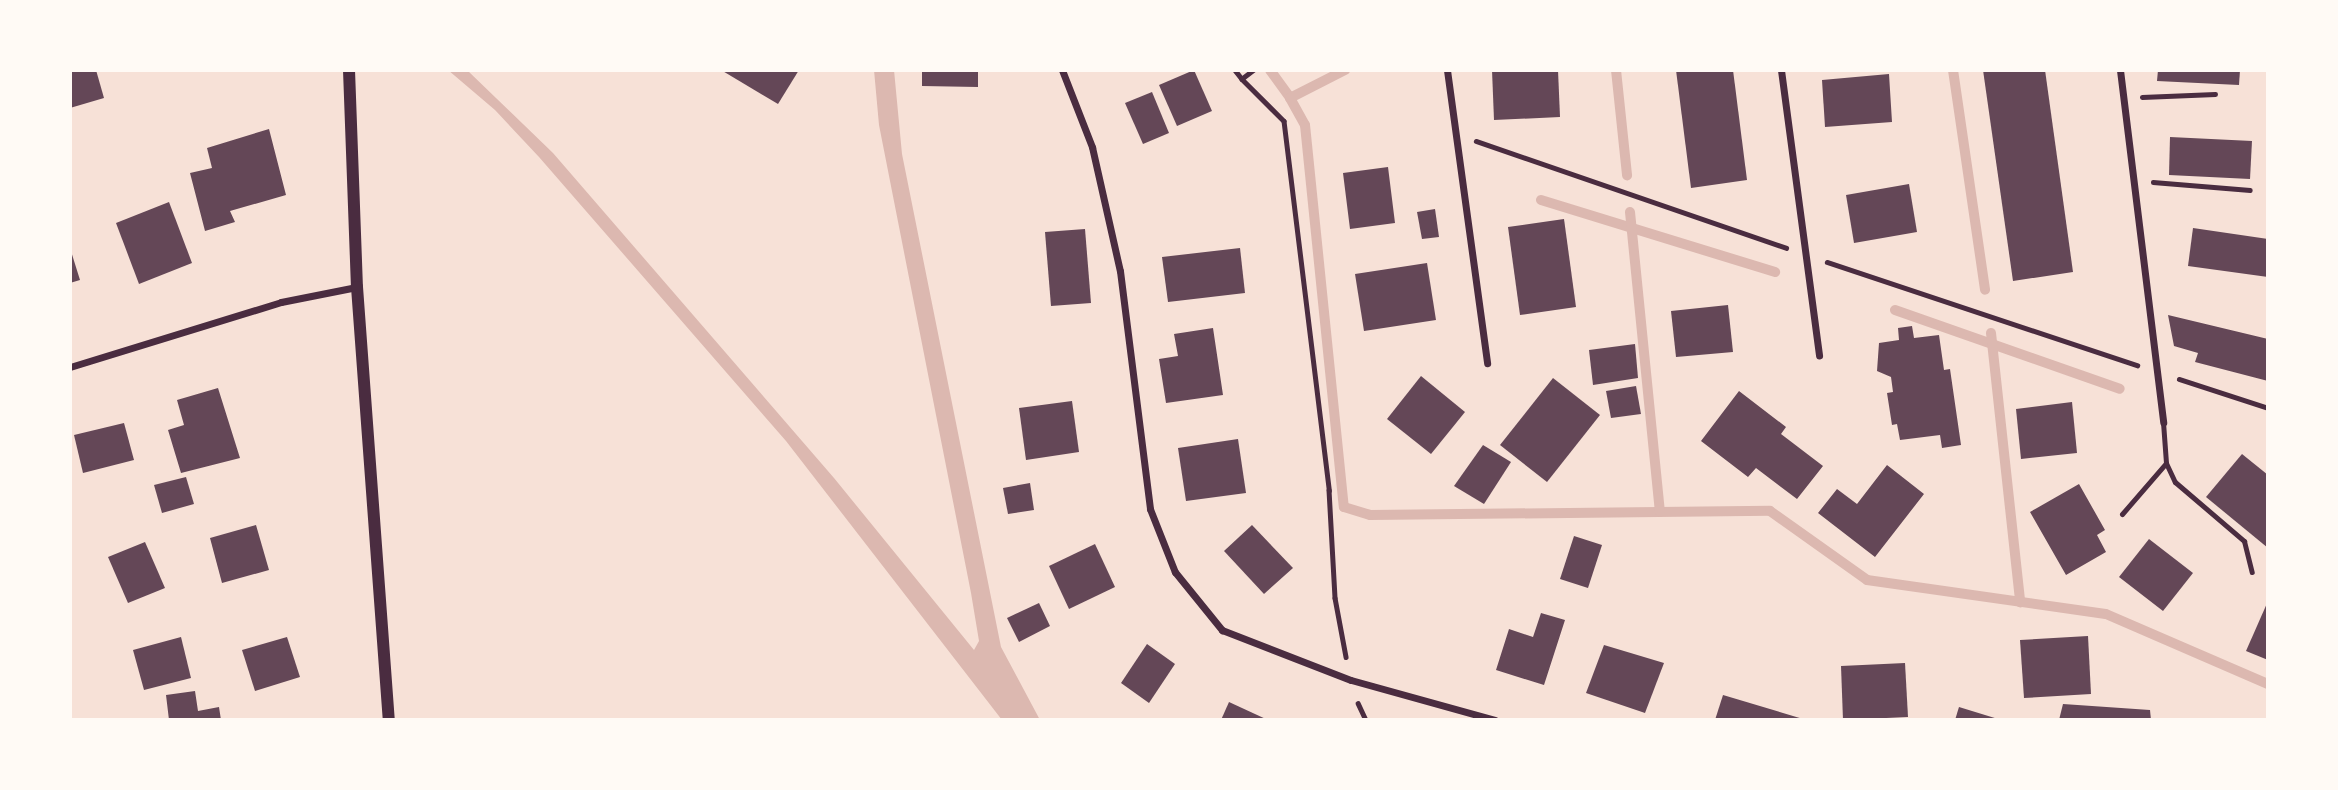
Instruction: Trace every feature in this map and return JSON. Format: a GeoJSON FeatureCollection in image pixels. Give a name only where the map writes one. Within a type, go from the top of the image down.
{"type":"FeatureCollection","features":[{"type":"Feature","properties":{"kind":"street"},"geometry":{"type":"LineString","coordinates":[[349,70],[358,287],[389,720]]}},
{"type":"Feature","properties":{"kind":"street"},"geometry":{"type":"LineString","coordinates":[[1062,70],[1096,160],[1120,271],[1150,509],[1175,572],[1222,630],[1351,680],[1496,720]]}},
{"type":"Feature","properties":{"kind":"street"},"geometry":{"type":"LineString","coordinates":[[1447,70],[1488,363]]}},
{"type":"Feature","properties":{"kind":"street"},"geometry":{"type":"LineString","coordinates":[[1781,70],[1819,355]]}},
{"type":"Feature","properties":{"kind":"street"},"geometry":{"type":"LineString","coordinates":[[2120,70],[2160,373],[2163,422]]}},
{"type":"Feature","properties":{"kind":"street"},"geometry":{"type":"LineString","coordinates":[[70,367],[281,302],[358,287]]}},
{"type":"Feature","properties":{"kind":"lane"},"geometry":{"type":"LineString","coordinates":[[2163,422],[2166,463],[2175,482],[2244,541],[2252,572]]}},
{"type":"Feature","properties":{"kind":"lane"},"geometry":{"type":"LineString","coordinates":[[2122,514],[2166,463]]}},
{"type":"Feature","properties":{"kind":"path"},"geometry":{"type":"LineString","coordinates":[[1235,70],[1284,121],[1329,489],[1335,598],[1346,658]]}},
{"type":"Feature","properties":{"kind":"path"},"geometry":{"type":"LineString","coordinates":[[1242,79],[1253,70]]}},
{"type":"Feature","properties":{"kind":"path"},"geometry":{"type":"LineString","coordinates":[[2124,98],[2215,94]]}},
{"type":"Feature","properties":{"kind":"path"},"geometry":{"type":"LineString","coordinates":[[1457,134],[1781,246]]}},
{"type":"Feature","properties":{"kind":"path"},"geometry":{"type":"LineString","coordinates":[[2135,180],[2250,190]]}},
{"type":"Feature","properties":{"kind":"path"},"geometry":{"type":"LineString","coordinates":[[1832,264],[2268,408]]}},
{"type":"Feature","properties":{"kind":"path"},"geometry":{"type":"LineString","coordinates":[[1356,694],[1366,720]]}},
{"type":"Feature","properties":{"kind":"shaded area"},"geometry":{"type":"Polygon","coordinates":[[[448,70],[468,71],[553,153],[834,478],[974,650],[979,641],[971,593],[879,125],[874,70],[894,70],[902,154],[1001,647],[1040,720],[1002,720],[786,441],[539,157],[495,110],[448,70]]]}},
{"type":"Feature","properties":{"kind":"building"},"geometry":{"type":"Polygon","coordinates":[[[70,70],[96,70],[104,98],[70,108],[70,70]]]}},
{"type":"Feature","properties":{"kind":"building"},"geometry":{"type":"Polygon","coordinates":[[[721,70],[799,70],[778,104],[721,70]]]}},
{"type":"Feature","properties":{"kind":"building"},"geometry":{"type":"Polygon","coordinates":[[[922,70],[978,70],[978,87],[922,86],[922,70]]]}},
{"type":"Feature","properties":{"kind":"building"},"geometry":{"type":"Polygon","coordinates":[[[1194,70],[1212,111],[1177,126],[1159,85],[1194,70]]]}},
{"type":"Feature","properties":{"kind":"building"},"geometry":{"type":"Polygon","coordinates":[[[1492,70],[1558,70],[1560,117],[1494,120],[1492,70]]]}},
{"type":"Feature","properties":{"kind":"building"},"geometry":{"type":"Polygon","coordinates":[[[1676,70],[1733,70],[1747,180],[1691,188],[1676,70]]]}},
{"type":"Feature","properties":{"kind":"building"},"geometry":{"type":"Polygon","coordinates":[[[1983,70],[2045,70],[2073,272],[2013,281],[1983,70]]]}},
{"type":"Feature","properties":{"kind":"building"},"geometry":{"type":"Polygon","coordinates":[[[2158,70],[2240,70],[2239,85],[2157,81],[2158,70]]]}},
{"type":"Feature","properties":{"kind":"building"},"geometry":{"type":"Polygon","coordinates":[[[1889,74],[1892,122],[1825,127],[1822,80],[1889,74]]]}},
{"type":"Feature","properties":{"kind":"building"},"geometry":{"type":"Polygon","coordinates":[[[1152,92],[1169,133],[1143,144],[1125,103],[1152,92]]]}},
{"type":"Feature","properties":{"kind":"building"},"geometry":{"type":"Polygon","coordinates":[[[269,129],[286,195],[230,211],[235,222],[205,231],[190,173],[212,168],[207,148],[269,129]]]}},
{"type":"Feature","properties":{"kind":"building"},"geometry":{"type":"Polygon","coordinates":[[[2170,137],[2252,141],[2250,179],[2169,175],[2170,137]]]}},
{"type":"Feature","properties":{"kind":"building"},"geometry":{"type":"Polygon","coordinates":[[[1388,167],[1395,223],[1350,229],[1343,173],[1388,167]]]}},
{"type":"Feature","properties":{"kind":"building"},"geometry":{"type":"Polygon","coordinates":[[[1909,184],[1917,232],[1854,243],[1846,195],[1909,184]]]}},
{"type":"Feature","properties":{"kind":"building"},"geometry":{"type":"Polygon","coordinates":[[[169,202],[192,263],[139,284],[116,223],[169,202]]]}},
{"type":"Feature","properties":{"kind":"building"},"geometry":{"type":"Polygon","coordinates":[[[1435,209],[1439,237],[1422,239],[1417,212],[1435,209]]]}},
{"type":"Feature","properties":{"kind":"building"},"geometry":{"type":"Polygon","coordinates":[[[1564,219],[1576,307],[1520,315],[1508,227],[1564,219]]]}},
{"type":"Feature","properties":{"kind":"building"},"geometry":{"type":"Polygon","coordinates":[[[2193,228],[2268,239],[2268,277],[2188,266],[2193,228]]]}},
{"type":"Feature","properties":{"kind":"building"},"geometry":{"type":"Polygon","coordinates":[[[1085,229],[1091,303],[1051,306],[1045,232],[1085,229]]]}},
{"type":"Feature","properties":{"kind":"building"},"geometry":{"type":"Polygon","coordinates":[[[70,248],[80,280],[70,283],[70,248]]]}},
{"type":"Feature","properties":{"kind":"building"},"geometry":{"type":"Polygon","coordinates":[[[1240,248],[1245,293],[1168,302],[1162,257],[1240,248]]]}},
{"type":"Feature","properties":{"kind":"building"},"geometry":{"type":"Polygon","coordinates":[[[1427,263],[1436,320],[1364,331],[1355,274],[1427,263]]]}},
{"type":"Feature","properties":{"kind":"building"},"geometry":{"type":"Polygon","coordinates":[[[1728,305],[1733,352],[1676,357],[1671,311],[1728,305]]]}},
{"type":"Feature","properties":{"kind":"building"},"geometry":{"type":"Polygon","coordinates":[[[2168,315],[2268,339],[2268,381],[2195,362],[2198,353],[2174,346],[2168,315]]]}},
{"type":"Feature","properties":{"kind":"building"},"geometry":{"type":"Polygon","coordinates":[[[1912,326],[1914,338],[1939,335],[1944,370],[1950,369],[1961,445],[1942,448],[1940,435],[1900,440],[1897,424],[1892,425],[1887,393],[1893,392],[1891,377],[1877,371],[1879,343],[1899,340],[1898,328],[1912,326]]]}},
{"type":"Feature","properties":{"kind":"building"},"geometry":{"type":"Polygon","coordinates":[[[1213,328],[1223,395],[1166,403],[1159,359],[1178,356],[1174,334],[1213,328]]]}},
{"type":"Feature","properties":{"kind":"building"},"geometry":{"type":"Polygon","coordinates":[[[1635,344],[1638,378],[1593,385],[1589,350],[1635,344]]]}},
{"type":"Feature","properties":{"kind":"building"},"geometry":{"type":"Polygon","coordinates":[[[1421,376],[1465,412],[1431,454],[1387,419],[1421,376]]]}},
{"type":"Feature","properties":{"kind":"building"},"geometry":{"type":"Polygon","coordinates":[[[1553,378],[1600,415],[1547,482],[1500,445],[1553,378]]]}},
{"type":"Feature","properties":{"kind":"building"},"geometry":{"type":"Polygon","coordinates":[[[1636,386],[1641,414],[1611,418],[1606,391],[1636,386]]]}},
{"type":"Feature","properties":{"kind":"building"},"geometry":{"type":"Polygon","coordinates":[[[218,388],[240,458],[181,473],[168,430],[184,425],[177,400],[218,388]]]}},
{"type":"Feature","properties":{"kind":"building"},"geometry":{"type":"Polygon","coordinates":[[[1739,391],[1786,427],[1781,434],[1823,466],[1797,499],[1756,468],[1748,477],[1701,441],[1739,391]]]}},
{"type":"Feature","properties":{"kind":"building"},"geometry":{"type":"Polygon","coordinates":[[[1072,401],[1079,452],[1026,460],[1019,408],[1072,401]]]}},
{"type":"Feature","properties":{"kind":"building"},"geometry":{"type":"Polygon","coordinates":[[[2072,402],[2077,453],[2021,459],[2016,409],[2072,402]]]}},
{"type":"Feature","properties":{"kind":"building"},"geometry":{"type":"Polygon","coordinates":[[[124,423],[134,460],[83,473],[74,435],[124,423]]]}},
{"type":"Feature","properties":{"kind":"building"},"geometry":{"type":"Polygon","coordinates":[[[1238,439],[1246,493],[1186,501],[1178,448],[1238,439]]]}},
{"type":"Feature","properties":{"kind":"building"},"geometry":{"type":"Polygon","coordinates":[[[1483,445],[1511,462],[1484,504],[1454,486],[1483,445]]]}},
{"type":"Feature","properties":{"kind":"building"},"geometry":{"type":"Polygon","coordinates":[[[2242,454],[2268,475],[2268,548],[2206,497],[2242,454]]]}},
{"type":"Feature","properties":{"kind":"building"},"geometry":{"type":"Polygon","coordinates":[[[1887,465],[1924,494],[1875,557],[1818,513],[1837,489],[1857,504],[1887,465]]]}},
{"type":"Feature","properties":{"kind":"building"},"geometry":{"type":"Polygon","coordinates":[[[186,477],[194,504],[162,513],[154,485],[186,477]]]}},
{"type":"Feature","properties":{"kind":"building"},"geometry":{"type":"Polygon","coordinates":[[[1030,483],[1034,510],[1008,514],[1003,488],[1030,483]]]}},
{"type":"Feature","properties":{"kind":"building"},"geometry":{"type":"Polygon","coordinates":[[[2079,484],[2105,530],[2097,535],[2106,552],[2066,575],[2030,512],[2079,484]]]}},
{"type":"Feature","properties":{"kind":"building"},"geometry":{"type":"Polygon","coordinates":[[[256,525],[269,570],[222,583],[210,538],[256,525]]]}},
{"type":"Feature","properties":{"kind":"building"},"geometry":{"type":"Polygon","coordinates":[[[1252,525],[1293,568],[1264,594],[1224,551],[1252,525]]]}},
{"type":"Feature","properties":{"kind":"building"},"geometry":{"type":"Polygon","coordinates":[[[1574,536],[1602,545],[1588,588],[1560,579],[1574,536]]]}},
{"type":"Feature","properties":{"kind":"building"},"geometry":{"type":"Polygon","coordinates":[[[2149,539],[2193,573],[2163,611],[2119,577],[2149,539]]]}},
{"type":"Feature","properties":{"kind":"building"},"geometry":{"type":"Polygon","coordinates":[[[145,542],[165,588],[128,603],[108,557],[145,542]]]}},
{"type":"Feature","properties":{"kind":"building"},"geometry":{"type":"Polygon","coordinates":[[[1095,544],[1115,587],[1069,609],[1049,566],[1095,544]]]}},
{"type":"Feature","properties":{"kind":"building"},"geometry":{"type":"Polygon","coordinates":[[[2268,601],[2268,660],[2246,651],[2268,601]]]}},
{"type":"Feature","properties":{"kind":"building"},"geometry":{"type":"Polygon","coordinates":[[[1039,603],[1050,626],[1019,642],[1007,618],[1039,603]]]}},
{"type":"Feature","properties":{"kind":"building"},"geometry":{"type":"Polygon","coordinates":[[[1541,613],[1565,620],[1544,685],[1496,670],[1509,629],[1533,637],[1541,613]]]}},
{"type":"Feature","properties":{"kind":"building"},"geometry":{"type":"Polygon","coordinates":[[[2088,636],[2091,694],[2024,698],[2020,640],[2088,636]]]}},
{"type":"Feature","properties":{"kind":"building"},"geometry":{"type":"Polygon","coordinates":[[[181,637],[191,678],[144,690],[133,650],[181,637]]]}},
{"type":"Feature","properties":{"kind":"building"},"geometry":{"type":"Polygon","coordinates":[[[287,637],[300,677],[255,691],[242,650],[287,637]]]}},
{"type":"Feature","properties":{"kind":"building"},"geometry":{"type":"Polygon","coordinates":[[[1147,644],[1175,664],[1149,703],[1121,683],[1147,644]]]}},
{"type":"Feature","properties":{"kind":"building"},"geometry":{"type":"Polygon","coordinates":[[[1604,645],[1664,663],[1645,713],[1586,693],[1604,645]]]}},
{"type":"Feature","properties":{"kind":"building"},"geometry":{"type":"Polygon","coordinates":[[[1905,663],[1908,717],[1843,720],[1841,666],[1905,663]]]}},
{"type":"Feature","properties":{"kind":"building"},"geometry":{"type":"Polygon","coordinates":[[[195,691],[198,711],[219,707],[221,720],[169,720],[166,695],[195,691]]]}},
{"type":"Feature","properties":{"kind":"building"},"geometry":{"type":"Polygon","coordinates":[[[1723,695],[1803,719],[1715,720],[1723,695]]]}},
{"type":"Feature","properties":{"kind":"building"},"geometry":{"type":"Polygon","coordinates":[[[1229,702],[1268,720],[1221,720],[1229,702]]]}},
{"type":"Feature","properties":{"kind":"building"},"geometry":{"type":"Polygon","coordinates":[[[2063,704],[2150,710],[2151,720],[2059,720],[2063,704]]]}},
{"type":"Feature","properties":{"kind":"building"},"geometry":{"type":"Polygon","coordinates":[[[1959,707],[1998,719],[1998,720],[1955,720],[1959,707]]]}},
{"type":"Feature","properties":{"kind":"waterway"},"geometry":{"type":"LineString","coordinates":[[1270,70],[1290,98],[1345,70]]}},
{"type":"Feature","properties":{"kind":"waterway"},"geometry":{"type":"LineString","coordinates":[[1616,70],[1627,175]]}},
{"type":"Feature","properties":{"kind":"waterway"},"geometry":{"type":"LineString","coordinates":[[1953,70],[1985,290]]}},
{"type":"Feature","properties":{"kind":"waterway"},"geometry":{"type":"LineString","coordinates":[[1290,98],[1305,125],[1344,507],[1370,515],[1770,511],[1867,580],[2106,614],[2268,684]]}},
{"type":"Feature","properties":{"kind":"waterway"},"geometry":{"type":"LineString","coordinates":[[1541,200],[1775,272]]}},
{"type":"Feature","properties":{"kind":"waterway"},"geometry":{"type":"LineString","coordinates":[[1630,212],[1660,512]]}},
{"type":"Feature","properties":{"kind":"waterway"},"geometry":{"type":"LineString","coordinates":[[1895,310],[2120,389]]}},
{"type":"Feature","properties":{"kind":"waterway"},"geometry":{"type":"LineString","coordinates":[[1991,333],[2020,602]]}}]}
